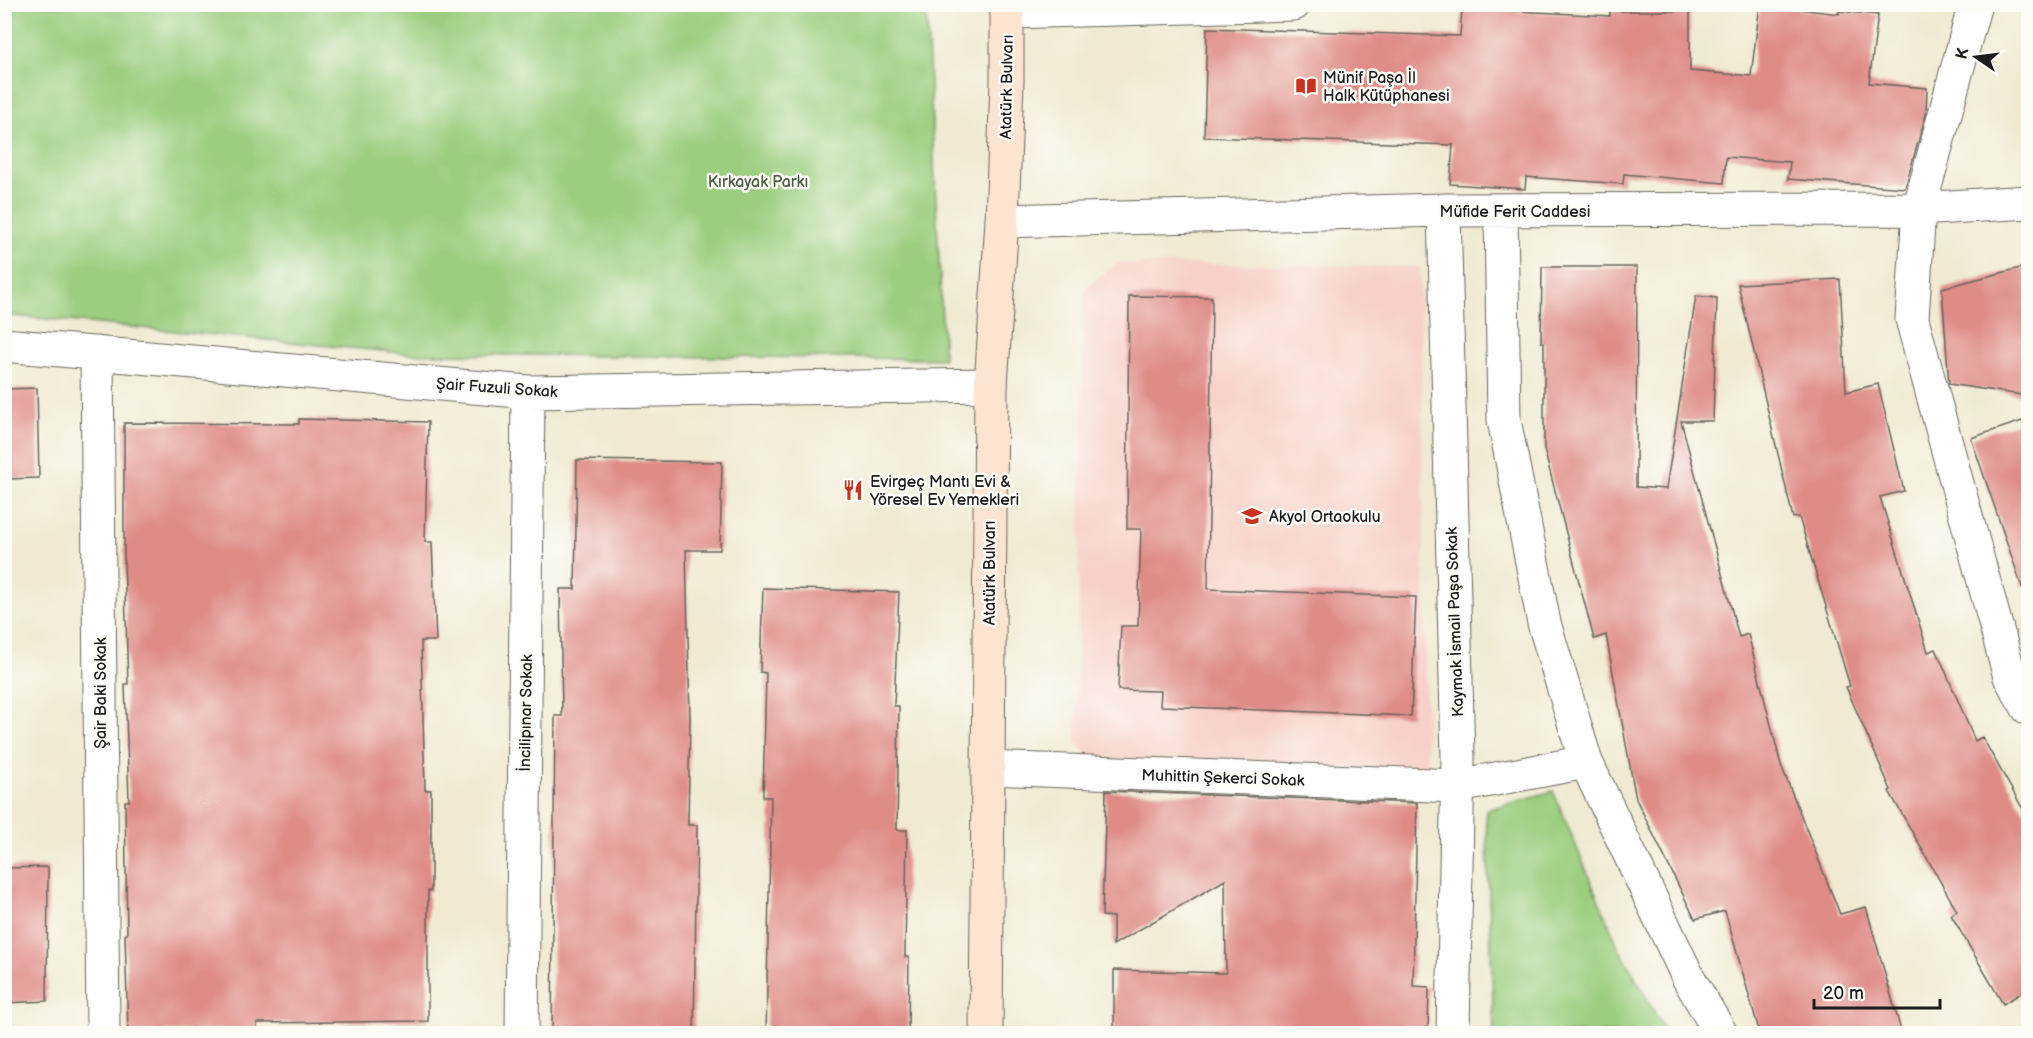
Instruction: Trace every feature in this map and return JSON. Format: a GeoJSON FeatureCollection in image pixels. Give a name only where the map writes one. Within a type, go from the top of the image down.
{"type":"FeatureCollection","features":[{"type":"Feature","properties":{"kind":"main road","name":"Atatürk Bulvarı"},"geometry":{"type":"LineString","coordinates":[[986,1034],[991,385],[1002,221],[1007,8]]}},
{"type":"Feature","properties":{"kind":"street"},"geometry":{"type":"LineString","coordinates":[[1007,8],[1294,4]]}},
{"type":"Feature","properties":{"kind":"street"},"geometry":{"type":"LineString","coordinates":[[1975,4],[1919,209],[1912,319],[2010,677],[2028,708]]}},
{"type":"Feature","properties":{"kind":"street","name":"Müfide Ferit Caddesi"},"geometry":{"type":"LineString","coordinates":[[1002,221],[1444,210],[1919,209],[2028,202]]}},
{"type":"Feature","properties":{"kind":"street","name":"Kaymak İsmail Paşa Sokak"},"geometry":{"type":"LineString","coordinates":[[1444,210],[1458,786],[1453,1034]]}},
{"type":"Feature","properties":{"kind":"street"},"geometry":{"type":"LineString","coordinates":[[1501,211],[1504,420],[1544,623],[1586,762],[1688,977],[1721,1034]]}},
{"type":"Feature","properties":{"kind":"street","name":"Şair Fuzuli Sokak"},"geometry":{"type":"LineString","coordinates":[[4,345],[528,392],[991,385]]}},
{"type":"Feature","properties":{"kind":"street","name":"Şair Baki Sokak"},"geometry":{"type":"LineString","coordinates":[[97,353],[103,1034]]}},
{"type":"Feature","properties":{"kind":"street","name":"İncilipınar Sokak"},"geometry":{"type":"LineString","coordinates":[[522,1034],[528,392]]}},
{"type":"Feature","properties":{"kind":"street","name":"Muhittin Şekerci Sokak"},"geometry":{"type":"LineString","coordinates":[[988,768],[1458,786],[1586,762]]}},
{"type":"Feature","properties":{"kind":"shaded area","name":"Akyol Ortaokulu"},"geometry":{"type":"Polygon","coordinates":[[[1117,263],[1420,267],[1427,771],[1092,759],[1076,743],[1084,289],[1117,263]]]}},
{"type":"Feature","properties":{"kind":"green space","name":"Kırkayak Parkı"},"geometry":{"type":"Polygon","coordinates":[[[4,5],[926,5],[944,359],[414,354],[5,315],[4,5]]]}},
{"type":"Feature","properties":{"kind":"green space"},"geometry":{"type":"Polygon","coordinates":[[[1553,791],[1618,946],[1666,1033],[1494,1033],[1486,810],[1553,791]]]}},
{"type":"Feature","properties":{"kind":"building"},"geometry":{"type":"Polygon","coordinates":[[[1760,4],[1839,14],[1839,11],[1878,15],[1869,83],[1927,88],[1926,114],[1905,188],[1788,179],[1790,162],[1726,157],[1724,183],[1624,174],[1623,184],[1526,177],[1525,189],[1450,184],[1453,145],[1204,137],[1207,28],[1460,36],[1462,8],[1610,16],[1610,11],[1690,11],[1690,71],[1751,76],[1760,4]]]}},
{"type":"Feature","properties":{"kind":"building"},"geometry":{"type":"Polygon","coordinates":[[[2028,266],[2028,396],[1949,384],[1942,288],[2028,266]]]}},
{"type":"Feature","properties":{"kind":"building"},"geometry":{"type":"Polygon","coordinates":[[[1542,267],[1637,267],[1636,487],[1666,489],[1696,296],[1717,298],[1713,421],[1681,421],[1739,637],[1748,634],[1781,765],[1840,914],[1866,907],[1902,1034],[1760,1034],[1725,911],[1695,919],[1636,799],[1606,635],[1594,639],[1544,449],[1544,342],[1541,342],[1542,267]]]}},
{"type":"Feature","properties":{"kind":"building"},"geometry":{"type":"Polygon","coordinates":[[[1840,279],[1846,392],[1878,384],[1904,491],[1880,497],[1928,652],[1936,649],[1975,741],[1982,737],[2028,818],[2028,989],[2003,1004],[1951,915],[1957,911],[1889,791],[1891,790],[1846,687],[1850,686],[1799,517],[1793,518],[1738,284],[1840,279]]]}},
{"type":"Feature","properties":{"kind":"building"},"geometry":{"type":"Polygon","coordinates":[[[1129,296],[1212,297],[1208,589],[1416,597],[1411,716],[1160,706],[1161,691],[1118,690],[1121,626],[1138,626],[1141,529],[1127,529],[1129,296]]]}},
{"type":"Feature","properties":{"kind":"building"},"geometry":{"type":"Polygon","coordinates":[[[37,388],[39,478],[4,479],[4,389],[37,388]]]}},
{"type":"Feature","properties":{"kind":"building"},"geometry":{"type":"Polygon","coordinates":[[[299,419],[428,422],[425,542],[432,542],[436,641],[421,641],[425,790],[431,790],[428,1021],[257,1023],[257,1029],[128,1033],[125,801],[129,801],[125,684],[128,684],[124,557],[124,423],[299,424],[299,419]]]}},
{"type":"Feature","properties":{"kind":"building"},"geometry":{"type":"Polygon","coordinates":[[[2028,419],[2028,586],[2022,587],[1971,438],[2028,419]]]}},
{"type":"Feature","properties":{"kind":"building"},"geometry":{"type":"Polygon","coordinates":[[[577,460],[722,462],[720,550],[686,550],[690,718],[688,825],[697,825],[694,1034],[552,1034],[555,716],[562,716],[560,589],[575,589],[577,460]]]}},
{"type":"Feature","properties":{"kind":"building"},"geometry":{"type":"Polygon","coordinates":[[[763,588],[899,592],[894,706],[899,706],[897,830],[907,830],[905,957],[909,957],[908,1034],[766,1034],[771,797],[763,797],[766,673],[760,672],[763,588]]]}},
{"type":"Feature","properties":{"kind":"building"},"geometry":{"type":"Polygon","coordinates":[[[1106,791],[1417,803],[1413,986],[1429,987],[1428,1034],[1114,1034],[1114,970],[1226,973],[1225,880],[1113,945],[1113,917],[1102,916],[1106,791]]]}},
{"type":"Feature","properties":{"kind":"building"},"geometry":{"type":"Polygon","coordinates":[[[48,867],[47,1001],[4,1003],[4,868],[48,867]]]}},
{"type":"Feature","properties":{"kind":"place","name":"Münif Paşa İl Halk Kütüphanesi"},"geometry":{"type":"Point","coordinates":[1306,86]}},
{"type":"Feature","properties":{"kind":"place","name":"Evirgeç Mantı Evi & Yöresel Ev Yemekleri"},"geometry":{"type":"Point","coordinates":[853,490]}},
{"type":"Feature","properties":{"kind":"place","name":"Akyol Ortaokulu"},"geometry":{"type":"Point","coordinates":[1252,516]}}]}
